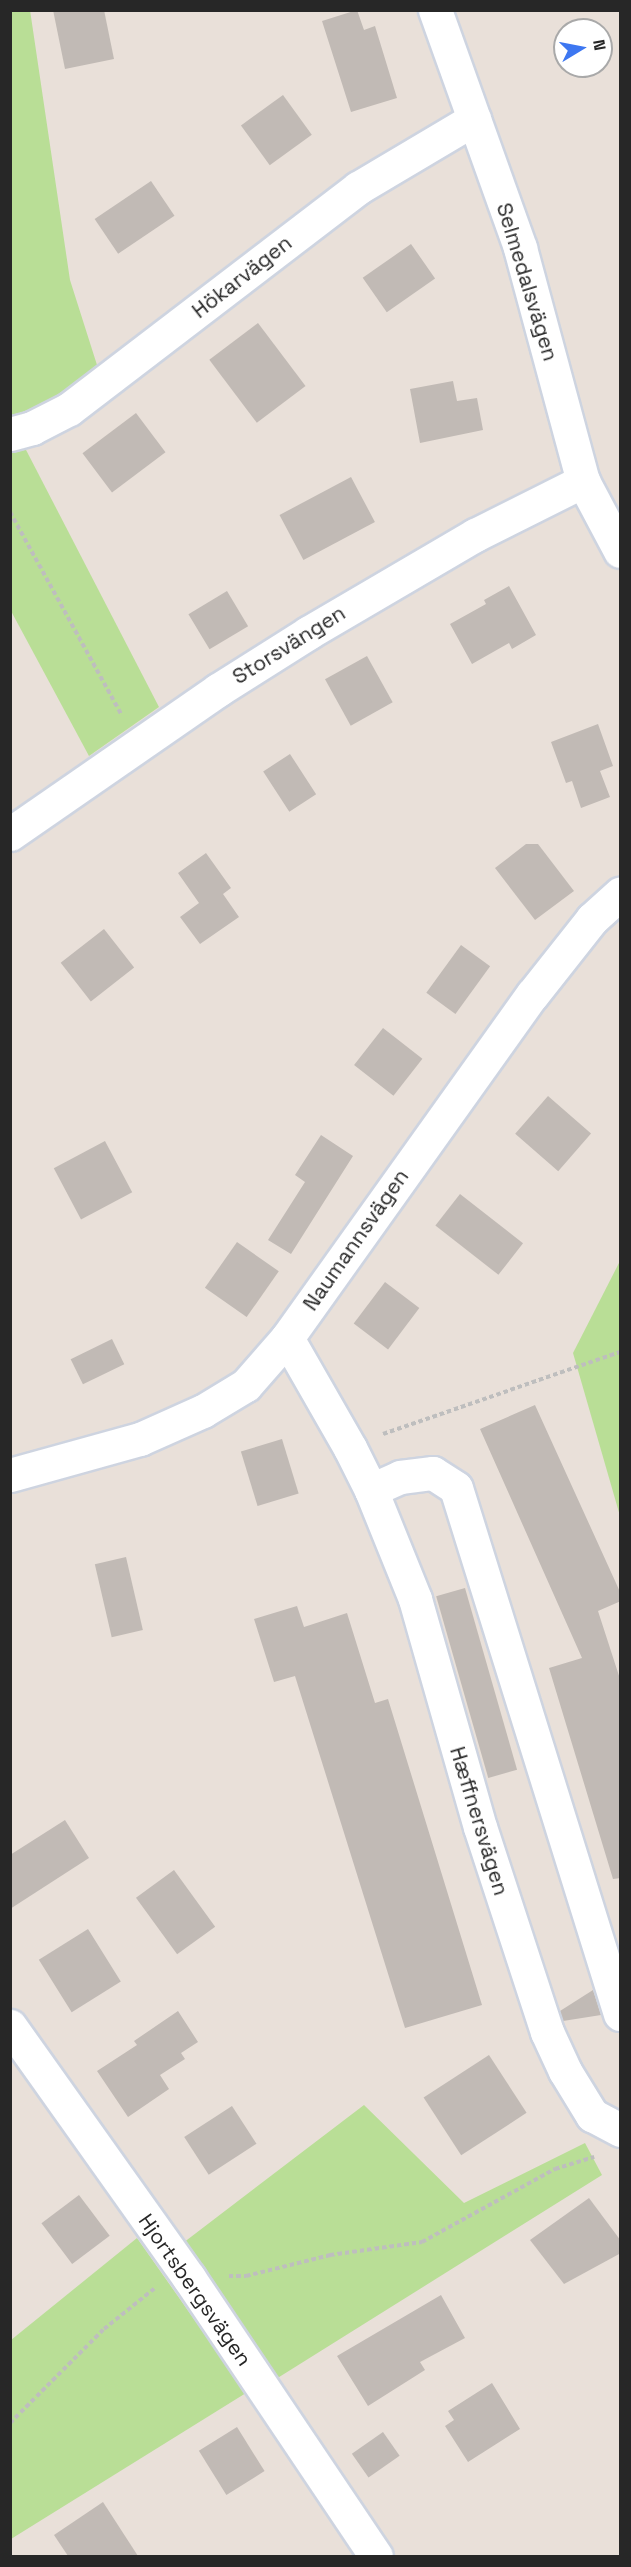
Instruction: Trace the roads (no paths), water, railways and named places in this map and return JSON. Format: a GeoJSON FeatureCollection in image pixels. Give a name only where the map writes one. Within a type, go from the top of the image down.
{"type":"FeatureCollection","features":[{"type":"Feature","properties":{"kind":"street","name":"Selmedalsvägen"},"geometry":{"type":"LineString","coordinates":[[435,10],[520,248],[583,481],[621,551]]}},
{"type":"Feature","properties":{"kind":"street","name":"Hökarvägen"},"geometry":{"type":"LineString","coordinates":[[10,434],[32,428],[69,409],[358,188],[474,119]]}},
{"type":"Feature","properties":{"kind":"street","name":"Storsvängen"},"geometry":{"type":"LineString","coordinates":[[10,834],[228,684],[387,584],[474,535],[583,481]]}},
{"type":"Feature","properties":{"kind":"street","name":"Naumannsvägen"},"geometry":{"type":"LineString","coordinates":[[10,1475],[140,1439],[203,1411],[246,1385],[287,1338],[532,995],[592,919],[621,894]]}},
{"type":"Feature","properties":{"kind":"street","name":"Hæffnersvägen"},"geometry":{"type":"LineString","coordinates":[[287,1338],[350,1448],[371,1490],[415,1599],[480,1827],[547,2032],[566,2071],[592,2115],[621,2130]]}},
{"type":"Feature","properties":{"kind":"street"},"geometry":{"type":"LineString","coordinates":[[371,1490],[400,1478],[433,1473],[456,1488],[621,2014]]}},
{"type":"Feature","properties":{"kind":"street","name":"Hjortsbergsvägen"},"geometry":{"type":"LineString","coordinates":[[10,2026],[186,2274],[376,2556]]}}]}
